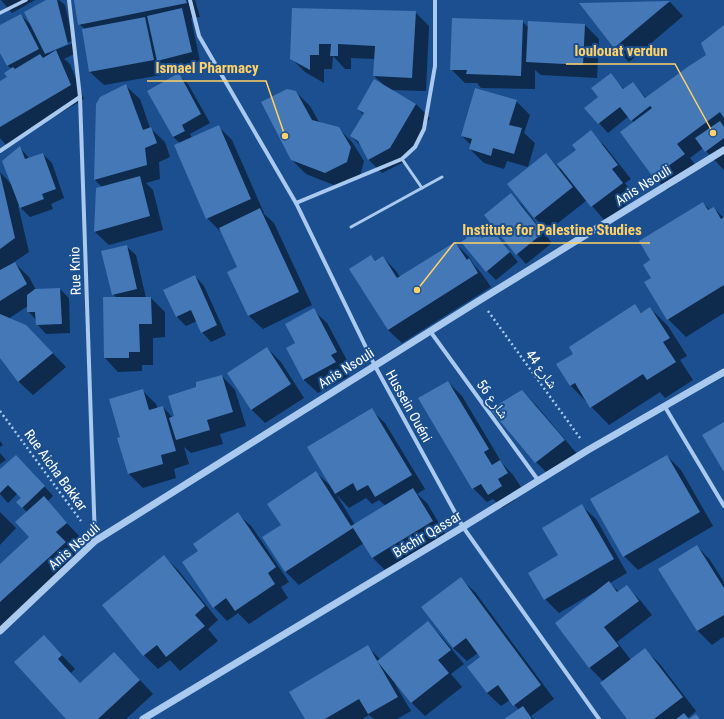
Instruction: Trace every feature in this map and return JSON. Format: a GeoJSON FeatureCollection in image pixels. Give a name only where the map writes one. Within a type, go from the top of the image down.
{"type":"FeatureCollection","features":[{"type":"Feature","properties":{"kind":"street"},"geometry":{"type":"LineString","coordinates":[[0,13],[26,0]]}},
{"type":"Feature","properties":{"kind":"street","name":"Rue Knio"},"geometry":{"type":"LineString","coordinates":[[69,0],[80,97],[95,541]]}},
{"type":"Feature","properties":{"kind":"street","name":"Hussein Ouéni"},"geometry":{"type":"LineString","coordinates":[[190,0],[199,36],[296,204],[375,366],[463,527],[599,719]]}},
{"type":"Feature","properties":{"kind":"street"},"geometry":{"type":"LineString","coordinates":[[296,204],[402,159],[415,147],[424,129],[435,66],[435,0]]}},
{"type":"Feature","properties":{"kind":"street"},"geometry":{"type":"LineString","coordinates":[[0,150],[80,97]]}},
{"type":"Feature","properties":{"kind":"street","name":"Anis Nsouli"},"geometry":{"type":"LineString","coordinates":[[0,631],[95,541],[430,331],[724,150]]}},
{"type":"Feature","properties":{"kind":"street","name":"شارع 56"},"geometry":{"type":"LineString","coordinates":[[430,331],[538,480]]}},
{"type":"Feature","properties":{"kind":"street","name":"Béchir Qassar"},"geometry":{"type":"LineString","coordinates":[[143,719],[463,527],[588,450],[724,372]]}},
{"type":"Feature","properties":{"kind":"street"},"geometry":{"type":"LineString","coordinates":[[665,407],[724,506]]}},
{"type":"Feature","properties":{"kind":"lane"},"geometry":{"type":"LineString","coordinates":[[402,159],[422,188]]}},
{"type":"Feature","properties":{"kind":"lane"},"geometry":{"type":"LineString","coordinates":[[351,227],[442,177]]}},
{"type":"Feature","properties":{"kind":"path","name":"شارع 44"},"geometry":{"type":"LineString","coordinates":[[480,300],[588,450]]}},
{"type":"Feature","properties":{"kind":"path","name":"Rue Aicha Bakkar"},"geometry":{"type":"LineString","coordinates":[[0,411],[95,541]]}},
{"type":"Feature","properties":{"kind":"building"},"geometry":{"type":"Polygon","coordinates":[[[46,0],[57,0],[68,44],[45,54],[24,12],[46,0]]]}},
{"type":"Feature","properties":{"kind":"building"},"geometry":{"type":"Polygon","coordinates":[[[74,0],[186,0],[187,3],[78,25],[74,0]]]}},
{"type":"Feature","properties":{"kind":"building"},"geometry":{"type":"Polygon","coordinates":[[[670,1],[614,48],[579,3],[670,1]]]}},
{"type":"Feature","properties":{"kind":"building"},"geometry":{"type":"Polygon","coordinates":[[[182,8],[192,52],[157,61],[147,16],[182,8]]]}},
{"type":"Feature","properties":{"kind":"building"},"geometry":{"type":"Polygon","coordinates":[[[292,8],[416,11],[412,78],[373,76],[375,46],[338,44],[338,56],[330,56],[331,44],[319,44],[319,55],[310,55],[310,70],[290,59],[292,8]]]}},
{"type":"Feature","properties":{"kind":"building"},"geometry":{"type":"Polygon","coordinates":[[[21,14],[39,49],[7,66],[0,53],[0,25],[21,14]]]}},
{"type":"Feature","properties":{"kind":"building"},"geometry":{"type":"Polygon","coordinates":[[[145,17],[154,60],[89,72],[82,29],[145,17]]]}},
{"type":"Feature","properties":{"kind":"building"},"geometry":{"type":"Polygon","coordinates":[[[452,18],[523,20],[521,76],[466,74],[467,70],[450,70],[452,18]]]}},
{"type":"Feature","properties":{"kind":"building"},"geometry":{"type":"Polygon","coordinates":[[[528,21],[585,24],[583,65],[526,62],[528,21]]]}},
{"type":"Feature","properties":{"kind":"building"},"geometry":{"type":"Polygon","coordinates":[[[724,25],[724,118],[720,112],[677,144],[685,154],[653,177],[620,132],[652,108],[650,106],[631,121],[620,107],[598,124],[584,108],[598,97],[591,88],[611,73],[623,89],[633,82],[645,98],[706,55],[701,43],[724,25]]]}},
{"type":"Feature","properties":{"kind":"building"},"geometry":{"type":"Polygon","coordinates":[[[56,50],[71,85],[0,127],[0,81],[7,77],[4,73],[13,67],[15,69],[40,54],[43,58],[56,50]]]}},
{"type":"Feature","properties":{"kind":"building"},"geometry":{"type":"Polygon","coordinates":[[[179,73],[201,114],[182,125],[185,131],[173,137],[147,91],[179,73]]]}},
{"type":"Feature","properties":{"kind":"building"},"geometry":{"type":"Polygon","coordinates":[[[374,79],[416,104],[390,148],[368,160],[358,141],[350,136],[364,113],[357,109],[374,79]]]}},
{"type":"Feature","properties":{"kind":"building"},"geometry":{"type":"Polygon","coordinates":[[[126,84],[143,130],[151,127],[157,143],[145,148],[147,165],[94,180],[96,104],[100,97],[126,84]]]}},
{"type":"Feature","properties":{"kind":"building"},"geometry":{"type":"Polygon","coordinates":[[[475,88],[517,100],[509,125],[522,128],[514,154],[493,148],[491,156],[469,149],[472,139],[461,136],[475,88]]]}},
{"type":"Feature","properties":{"kind":"building"},"geometry":{"type":"Polygon","coordinates":[[[287,89],[296,91],[312,120],[339,127],[351,147],[347,162],[325,173],[291,160],[261,102],[287,89]]]}},
{"type":"Feature","properties":{"kind":"building"},"geometry":{"type":"Polygon","coordinates":[[[720,121],[724,127],[724,138],[705,152],[695,138],[720,121]]]}},
{"type":"Feature","properties":{"kind":"building"},"geometry":{"type":"Polygon","coordinates":[[[219,125],[251,199],[206,219],[174,145],[219,125]]]}},
{"type":"Feature","properties":{"kind":"building"},"geometry":{"type":"Polygon","coordinates":[[[591,130],[618,165],[612,169],[623,183],[591,207],[557,164],[576,150],[572,145],[591,130]]]}},
{"type":"Feature","properties":{"kind":"building"},"geometry":{"type":"Polygon","coordinates":[[[20,146],[25,159],[43,153],[56,189],[42,194],[44,199],[20,208],[2,161],[20,146]]]}},
{"type":"Feature","properties":{"kind":"building"},"geometry":{"type":"Polygon","coordinates":[[[546,153],[573,187],[534,218],[507,184],[546,153]]]}},
{"type":"Feature","properties":{"kind":"building"},"geometry":{"type":"Polygon","coordinates":[[[0,173],[15,238],[0,249],[0,173]]]}},
{"type":"Feature","properties":{"kind":"building"},"geometry":{"type":"Polygon","coordinates":[[[140,176],[150,216],[94,232],[96,188],[140,176]]]}},
{"type":"Feature","properties":{"kind":"building"},"geometry":{"type":"Polygon","coordinates":[[[511,193],[543,233],[516,255],[484,215],[511,193]]]}},
{"type":"Feature","properties":{"kind":"building"},"geometry":{"type":"Polygon","coordinates":[[[703,202],[708,210],[714,207],[721,219],[724,217],[724,285],[667,320],[644,282],[651,278],[643,265],[650,260],[639,241],[703,202]]]}},
{"type":"Feature","properties":{"kind":"building"},"geometry":{"type":"Polygon","coordinates":[[[260,208],[299,292],[248,316],[227,272],[237,267],[219,228],[260,208]]]}},
{"type":"Feature","properties":{"kind":"building"},"geometry":{"type":"Polygon","coordinates":[[[471,225],[482,238],[492,230],[510,252],[486,272],[461,242],[467,238],[462,232],[471,225]]]}},
{"type":"Feature","properties":{"kind":"building"},"geometry":{"type":"Polygon","coordinates":[[[455,242],[467,260],[469,258],[478,273],[388,330],[349,269],[371,255],[375,261],[383,256],[397,278],[455,242]]]}},
{"type":"Feature","properties":{"kind":"building"},"geometry":{"type":"Polygon","coordinates":[[[127,245],[137,289],[112,295],[101,251],[127,245]]]}},
{"type":"Feature","properties":{"kind":"building"},"geometry":{"type":"Polygon","coordinates":[[[15,262],[27,284],[0,301],[0,270],[15,262]]]}},
{"type":"Feature","properties":{"kind":"building"},"geometry":{"type":"Polygon","coordinates":[[[195,275],[217,325],[201,333],[191,310],[176,317],[163,290],[195,275]]]}},
{"type":"Feature","properties":{"kind":"building"},"geometry":{"type":"Polygon","coordinates":[[[60,288],[62,324],[36,325],[35,312],[27,312],[27,295],[35,289],[60,288]]]}},
{"type":"Feature","properties":{"kind":"building"},"geometry":{"type":"Polygon","coordinates":[[[103,297],[151,297],[152,324],[139,324],[140,352],[129,352],[129,358],[104,358],[103,297]]]}},
{"type":"Feature","properties":{"kind":"building"},"geometry":{"type":"Polygon","coordinates":[[[635,304],[641,313],[650,307],[670,338],[663,342],[676,362],[647,380],[643,374],[590,408],[575,383],[570,386],[556,364],[573,354],[569,347],[635,304]]]}},
{"type":"Feature","properties":{"kind":"building"},"geometry":{"type":"Polygon","coordinates":[[[314,308],[337,352],[331,355],[336,362],[303,380],[286,348],[295,343],[285,324],[314,308]]]}},
{"type":"Feature","properties":{"kind":"building"},"geometry":{"type":"Polygon","coordinates":[[[0,314],[26,325],[53,353],[18,382],[0,358],[0,314]]]}},
{"type":"Feature","properties":{"kind":"building"},"geometry":{"type":"Polygon","coordinates":[[[267,347],[291,384],[251,410],[227,373],[267,347]]]}},
{"type":"Feature","properties":{"kind":"building"},"geometry":{"type":"Polygon","coordinates":[[[222,375],[233,412],[207,420],[210,430],[176,440],[169,418],[174,416],[168,396],[196,387],[196,382],[222,375]]]}},
{"type":"Feature","properties":{"kind":"building"},"geometry":{"type":"Polygon","coordinates":[[[448,381],[489,449],[484,452],[492,465],[500,460],[508,473],[498,479],[502,486],[488,495],[481,484],[472,489],[418,398],[448,381]]]}},
{"type":"Feature","properties":{"kind":"building"},"geometry":{"type":"Polygon","coordinates":[[[143,389],[149,410],[163,406],[176,451],[161,455],[163,464],[128,474],[117,438],[120,437],[109,399],[143,389]]]}},
{"type":"Feature","properties":{"kind":"building"},"geometry":{"type":"Polygon","coordinates":[[[522,390],[565,440],[535,463],[490,409],[522,390]]]}},
{"type":"Feature","properties":{"kind":"building"},"geometry":{"type":"Polygon","coordinates":[[[372,408],[412,475],[375,497],[368,485],[357,491],[353,483],[335,494],[307,447],[372,408]]]}},
{"type":"Feature","properties":{"kind":"building"},"geometry":{"type":"Polygon","coordinates":[[[724,422],[724,472],[702,435],[724,422]]]}},
{"type":"Feature","properties":{"kind":"building"},"geometry":{"type":"Polygon","coordinates":[[[16,455],[45,486],[22,508],[16,502],[21,498],[8,485],[0,493],[0,469],[16,455]]]}},
{"type":"Feature","properties":{"kind":"building"},"geometry":{"type":"Polygon","coordinates":[[[667,455],[700,512],[623,557],[590,499],[667,455]]]}},
{"type":"Feature","properties":{"kind":"building"},"geometry":{"type":"Polygon","coordinates":[[[316,471],[351,526],[413,488],[433,521],[372,558],[353,528],[285,572],[262,537],[281,525],[267,504],[316,471]]]}},
{"type":"Feature","properties":{"kind":"building"},"geometry":{"type":"Polygon","coordinates":[[[44,496],[67,523],[56,532],[66,542],[0,602],[0,564],[29,537],[15,522],[44,496]]]}},
{"type":"Feature","properties":{"kind":"building"},"geometry":{"type":"Polygon","coordinates":[[[582,504],[614,559],[544,600],[528,573],[558,555],[542,528],[582,504]]]}},
{"type":"Feature","properties":{"kind":"building"},"geometry":{"type":"Polygon","coordinates":[[[238,512],[276,567],[268,573],[275,584],[235,611],[226,598],[213,608],[182,562],[198,551],[193,544],[238,512]]]}},
{"type":"Feature","properties":{"kind":"building"},"geometry":{"type":"Polygon","coordinates":[[[697,545],[724,588],[724,615],[697,631],[658,569],[697,545]]]}},
{"type":"Feature","properties":{"kind":"building"},"geometry":{"type":"Polygon","coordinates":[[[164,555],[205,606],[195,615],[205,626],[166,657],[157,645],[143,656],[102,605],[164,555]]]}},
{"type":"Feature","properties":{"kind":"building"},"geometry":{"type":"Polygon","coordinates":[[[461,577],[541,685],[513,706],[498,685],[487,693],[467,667],[480,657],[466,638],[453,648],[421,607],[461,577]]]}},
{"type":"Feature","properties":{"kind":"building"},"geometry":{"type":"Polygon","coordinates":[[[609,581],[617,592],[627,585],[639,601],[604,627],[619,646],[589,668],[555,623],[609,581]]]}},
{"type":"Feature","properties":{"kind":"building"},"geometry":{"type":"Polygon","coordinates":[[[428,621],[451,650],[438,660],[449,673],[411,703],[377,661],[428,621]]]}},
{"type":"Feature","properties":{"kind":"building"},"geometry":{"type":"Polygon","coordinates":[[[44,635],[62,655],[58,659],[80,683],[114,652],[140,680],[98,719],[66,719],[14,662],[44,635]]]}},
{"type":"Feature","properties":{"kind":"building"},"geometry":{"type":"Polygon","coordinates":[[[368,645],[398,697],[368,714],[359,699],[325,719],[305,719],[289,692],[368,645]]]}},
{"type":"Feature","properties":{"kind":"building"},"geometry":{"type":"Polygon","coordinates":[[[645,648],[683,697],[654,719],[627,719],[600,683],[645,648]]]}},
{"type":"Feature","properties":{"kind":"building"},"geometry":{"type":"Polygon","coordinates":[[[523,706],[532,719],[504,719],[523,706]]]}},
{"type":"Feature","properties":{"kind":"building"},"geometry":{"type":"Polygon","coordinates":[[[684,713],[689,719],[676,719],[684,713]]]}},
{"type":"Feature","properties":{"kind":"building"},"geometry":{"type":"Polygon","coordinates":[[[696,714],[700,719],[689,719],[696,714]]]}},
{"type":"Feature","properties":{"kind":"place","name":"loulouat verdun"},"geometry":{"type":"Point","coordinates":[713,133]}},
{"type":"Feature","properties":{"kind":"place","name":"Ismael Pharmacy"},"geometry":{"type":"Point","coordinates":[285,136]}},
{"type":"Feature","properties":{"kind":"place","name":"Institute for Palestine Studies"},"geometry":{"type":"Point","coordinates":[417,290]}}]}
